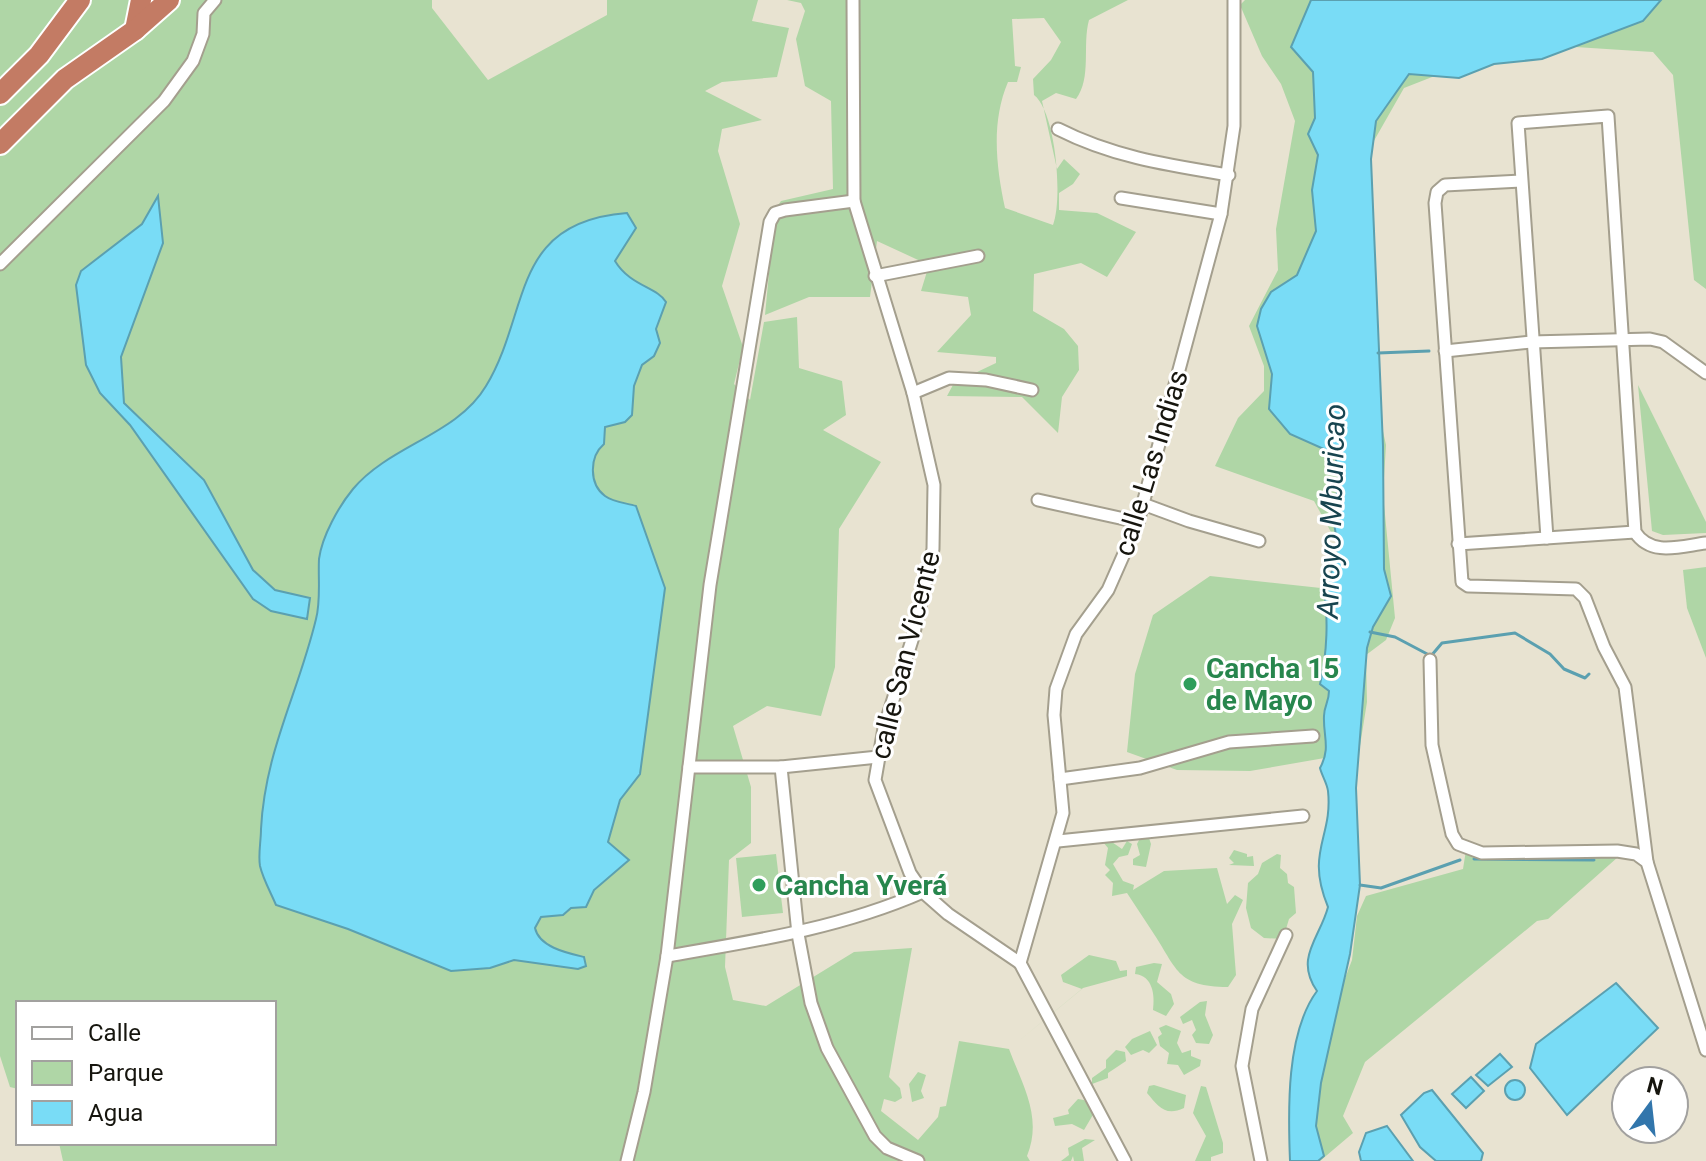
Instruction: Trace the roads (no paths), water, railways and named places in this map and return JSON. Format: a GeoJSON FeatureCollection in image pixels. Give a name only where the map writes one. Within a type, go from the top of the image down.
{"type":"FeatureCollection","features":[{"type":"Feature","properties":{"kind":"highway"},"geometry":{"type":"LineString","coordinates":[[0,94],[39,55],[80,0]]}},
{"type":"Feature","properties":{"kind":"highway"},"geometry":{"type":"LineString","coordinates":[[135,30],[141,0]]}},
{"type":"Feature","properties":{"kind":"highway"},"geometry":{"type":"LineString","coordinates":[[0,144],[65,79],[135,30],[169,0]]}},
{"type":"Feature","properties":{"kind":"street"},"geometry":{"type":"LineString","coordinates":[[0,264],[164,101],[193,61],[203,34],[204,13],[215,0]]}},
{"type":"Feature","properties":{"kind":"street","name":"calle San Vicente"},"geometry":{"type":"LineString","coordinates":[[853,0],[854,201],[913,393],[934,485],[933,549],[913,637],[878,757],[875,780],[910,873],[923,892],[948,914],[1020,963]]}},
{"type":"Feature","properties":{"kind":"street","name":"calle Las Indias"},"geometry":{"type":"LineString","coordinates":[[1020,963],[1058,841],[1063,813],[1054,715],[1056,689],[1076,634],[1121,566],[1138,522],[1221,214],[1229,175],[1235,96],[1234,0]]}},
{"type":"Feature","properties":{"kind":"street"},"geometry":{"type":"LineString","coordinates":[[1547,538],[1518,123],[1608,116],[1635,532],[1641,541],[1659,548],[1706,543]]}},
{"type":"Feature","properties":{"kind":"street"},"geometry":{"type":"LineString","coordinates":[[1058,129],[1095,148],[1134,160],[1229,175]]}},
{"type":"Feature","properties":{"kind":"street"},"geometry":{"type":"LineString","coordinates":[[1521,181],[1445,185],[1437,192],[1435,203],[1462,582],[1468,586],[1576,589],[1585,598],[1604,647],[1625,687],[1650,867],[1706,1050]]}},
{"type":"Feature","properties":{"kind":"street"},"geometry":{"type":"LineString","coordinates":[[1121,198],[1221,214]]}},
{"type":"Feature","properties":{"kind":"street"},"geometry":{"type":"LineString","coordinates":[[627,1161],[644,1092],[667,956],[710,585],[770,222],[775,213],[785,210],[854,201]]}},
{"type":"Feature","properties":{"kind":"street"},"geometry":{"type":"LineString","coordinates":[[875,276],[978,256]]}},
{"type":"Feature","properties":{"kind":"street"},"geometry":{"type":"LineString","coordinates":[[1445,351],[1531,342],[1663,342],[1706,373]]}},
{"type":"Feature","properties":{"kind":"street"},"geometry":{"type":"LineString","coordinates":[[913,393],[949,378],[986,380],[1032,390]]}},
{"type":"Feature","properties":{"kind":"street"},"geometry":{"type":"LineString","coordinates":[[1038,500],[1138,522]]}},
{"type":"Feature","properties":{"kind":"street"},"geometry":{"type":"LineString","coordinates":[[1143,504],[1259,541]]}},
{"type":"Feature","properties":{"kind":"street"},"geometry":{"type":"LineString","coordinates":[[1458,544],[1635,532]]}},
{"type":"Feature","properties":{"kind":"street"},"geometry":{"type":"LineString","coordinates":[[1430,660],[1432,745],[1452,834],[1458,844],[1482,853],[1617,851],[1636,854],[1650,867]]}},
{"type":"Feature","properties":{"kind":"street"},"geometry":{"type":"LineString","coordinates":[[1060,779],[1140,768],[1229,742],[1313,736]]}},
{"type":"Feature","properties":{"kind":"street"},"geometry":{"type":"LineString","coordinates":[[689,767],[781,767],[878,757]]}},
{"type":"Feature","properties":{"kind":"street"},"geometry":{"type":"LineString","coordinates":[[781,767],[798,934],[811,1003],[827,1048],[875,1136],[887,1148],[918,1161]]}},
{"type":"Feature","properties":{"kind":"street"},"geometry":{"type":"LineString","coordinates":[[1058,841],[1303,816]]}},
{"type":"Feature","properties":{"kind":"street"},"geometry":{"type":"LineString","coordinates":[[667,956],[798,934],[881,910],[923,892]]}},
{"type":"Feature","properties":{"kind":"street"},"geometry":{"type":"LineString","coordinates":[[1261,1161],[1242,1066],[1252,1009],[1266,985],[1276,952],[1286,935]]}},
{"type":"Feature","properties":{"kind":"street"},"geometry":{"type":"LineString","coordinates":[[1020,963],[1125,1161]]}},
{"type":"Feature","properties":{"kind":"water"},"geometry":{"type":"Polygon","coordinates":[[[1311,0],[1661,0],[1643,21],[1542,59],[1494,64],[1459,78],[1409,74],[1376,121],[1371,159],[1383,446],[1384,569],[1391,596],[1373,627],[1367,648],[1356,788],[1360,885],[1350,954],[1321,1083],[1316,1126],[1324,1156],[1318,1161],[1290,1161],[1289,1096],[1294,1050],[1299,1028],[1317,991],[1308,968],[1308,958],[1328,907],[1319,872],[1319,858],[1328,807],[1327,788],[1320,768],[1325,754],[1324,716],[1329,691],[1320,684],[1326,635],[1323,586],[1331,574],[1338,546],[1333,518],[1339,478],[1335,454],[1290,434],[1269,409],[1272,374],[1257,326],[1261,309],[1271,292],[1297,275],[1316,231],[1312,190],[1318,155],[1308,134],[1315,118],[1313,72],[1291,47],[1311,0]]]}},
{"type":"Feature","properties":{"kind":"water"},"geometry":{"type":"Polygon","coordinates":[[[158,196],[163,243],[121,357],[124,403],[204,480],[253,570],[275,590],[310,598],[307,619],[271,611],[253,599],[130,425],[100,393],[86,365],[76,285],[81,271],[142,224],[158,196]]]}},
{"type":"Feature","properties":{"kind":"water"},"geometry":{"type":"Polygon","coordinates":[[[627,213],[636,228],[615,261],[628,276],[666,302],[656,329],[660,343],[654,356],[642,365],[634,386],[632,415],[625,422],[605,427],[604,444],[596,456],[593,470],[596,485],[605,496],[636,506],[665,588],[640,774],[620,800],[608,842],[629,860],[594,890],[586,907],[571,908],[563,915],[541,917],[535,928],[548,944],[584,957],[586,966],[578,969],[514,960],[490,968],[451,971],[348,929],[276,905],[259,862],[264,801],[275,748],[316,619],[321,550],[327,531],[342,504],[368,474],[441,429],[473,403],[486,386],[500,358],[529,275],[542,252],[562,233],[589,220],[627,213]]]}},
{"type":"Feature","properties":{"kind":"water"},"geometry":{"type":"Polygon","coordinates":[[[1616,983],[1658,1028],[1619,1065],[1610,1065],[1610,1074],[1567,1115],[1530,1068],[1536,1044],[1616,983]]]}},
{"type":"Feature","properties":{"kind":"water"},"geometry":{"type":"Polygon","coordinates":[[[1500,1054],[1512,1067],[1488,1086],[1476,1075],[1500,1054]]]}},
{"type":"Feature","properties":{"kind":"water"},"geometry":{"type":"Polygon","coordinates":[[[1471,1077],[1484,1091],[1466,1108],[1452,1094],[1471,1077]]]}},
{"type":"Feature","properties":{"kind":"water"},"geometry":{"type":"Polygon","coordinates":[[[1515,1080],[1522,1083],[1525,1090],[1522,1097],[1515,1100],[1508,1097],[1505,1090],[1508,1083],[1515,1080]]]}},
{"type":"Feature","properties":{"kind":"water"},"geometry":{"type":"Polygon","coordinates":[[[1432,1090],[1483,1153],[1481,1161],[1436,1161],[1420,1147],[1401,1115],[1424,1093],[1432,1090]]]}},
{"type":"Feature","properties":{"kind":"water"},"geometry":{"type":"Polygon","coordinates":[[[1387,1126],[1413,1161],[1361,1161],[1359,1152],[1366,1133],[1387,1126]]]}},
{"type":"Feature","properties":{"kind":"waterway"},"geometry":{"type":"LineString","coordinates":[[1378,353],[1429,351]]}},
{"type":"Feature","properties":{"kind":"waterway"},"geometry":{"type":"LineString","coordinates":[[1370,632],[1395,637],[1431,656],[1442,643],[1515,633],[1550,654],[1564,669],[1585,678],[1589,674]]}},
{"type":"Feature","properties":{"kind":"waterway"},"geometry":{"type":"LineString","coordinates":[[1474,859],[1594,860]]}},
{"type":"Feature","properties":{"kind":"waterway"},"geometry":{"type":"LineString","coordinates":[[1360,885],[1381,888],[1460,860]]}},
{"type":"Feature","properties":{"kind":"place","name":"Cancha 15 de Mayo"},"geometry":{"type":"Point","coordinates":[1190,684]}},
{"type":"Feature","properties":{"kind":"place","name":"Cancha Yverá"},"geometry":{"type":"Point","coordinates":[759,885]}},
{"type":"Feature","properties":{"kind":"water label","name":"Arroyo Mburicao"},"geometry":{"type":"Point","coordinates":[1331,511]}}]}
